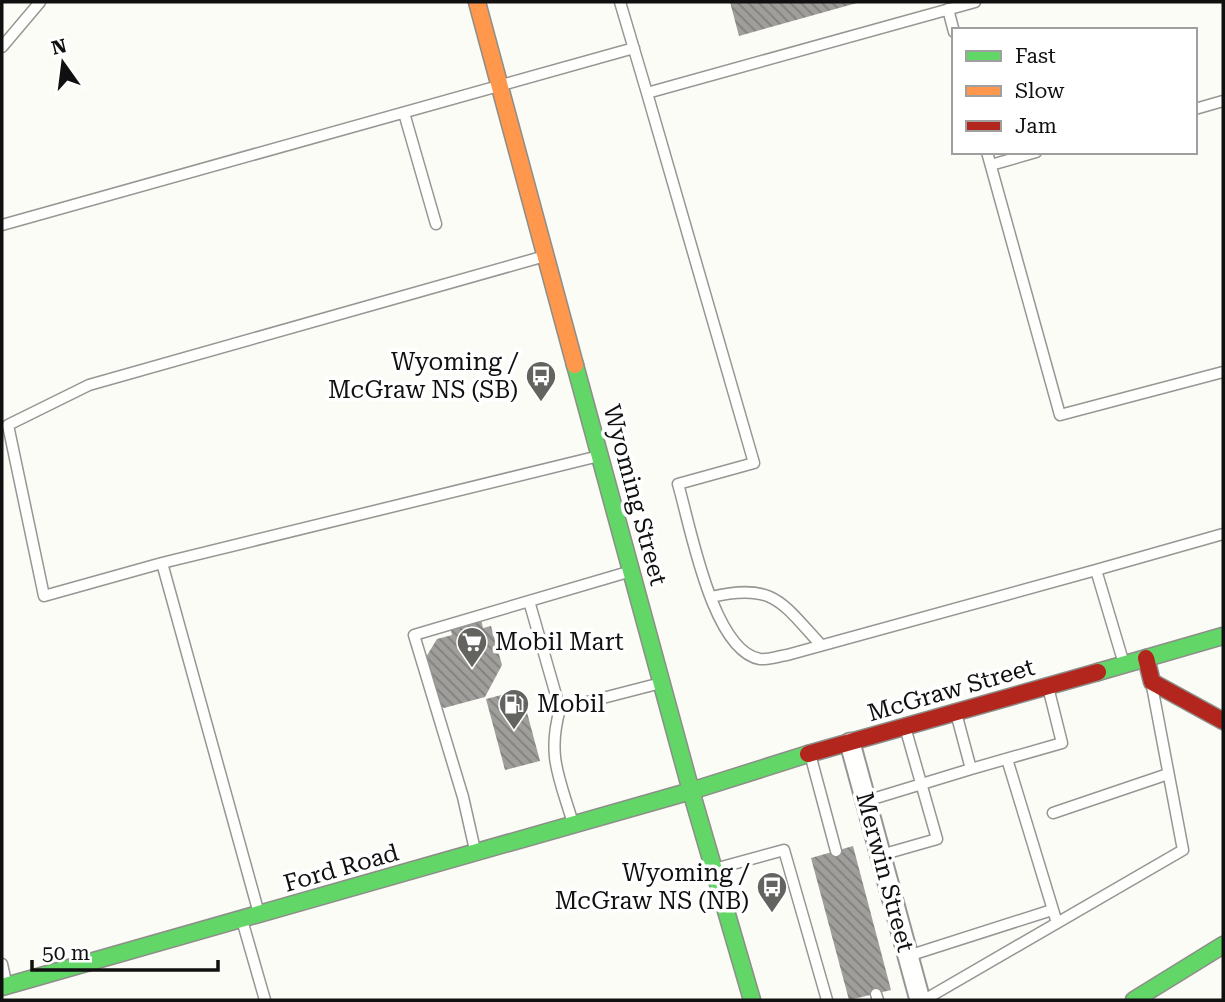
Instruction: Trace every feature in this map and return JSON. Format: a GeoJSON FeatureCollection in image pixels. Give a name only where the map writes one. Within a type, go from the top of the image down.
{"type":"FeatureCollection","features":[{"type":"Feature","properties":{"kind":"main road","name":"Wyoming Street"},"geometry":{"type":"LineString","coordinates":[[477,2],[691,791],[752,1000]]}},
{"type":"Feature","properties":{"kind":"main road","name":"McGraw Street"},"geometry":{"type":"LineString","coordinates":[[691,791],[810,754],[1223,636]]}},
{"type":"Feature","properties":{"kind":"main road"},"geometry":{"type":"LineString","coordinates":[[1146,658],[1152,682],[1223,721]]}},
{"type":"Feature","properties":{"kind":"main road","name":"Ford Road"},"geometry":{"type":"LineString","coordinates":[[5,986],[574,827],[691,791]]}},
{"type":"Feature","properties":{"kind":"main road"},"geometry":{"type":"LineString","coordinates":[[1134,1000],[1223,945]]}},
{"type":"Feature","properties":{"kind":"main road"},"geometry":{"type":"LineString","coordinates":[[734,992],[737,950]]}},
{"type":"Feature","properties":{"kind":"street","name":"Merwin Street"},"geometry":{"type":"LineString","coordinates":[[850,743],[922,1000]]}},
{"type":"Feature","properties":{"kind":"lane"},"geometry":{"type":"LineString","coordinates":[[2,47],[40,2]]}},
{"type":"Feature","properties":{"kind":"lane"},"geometry":{"type":"LineString","coordinates":[[620,2],[754,463],[678,484],[718,620],[736,645],[759,659],[787,655],[1223,534]]}},
{"type":"Feature","properties":{"kind":"lane"},"geometry":{"type":"LineString","coordinates":[[647,93],[975,2]]}},
{"type":"Feature","properties":{"kind":"lane"},"geometry":{"type":"LineString","coordinates":[[948,9],[953,28]]}},
{"type":"Feature","properties":{"kind":"lane"},"geometry":{"type":"LineString","coordinates":[[2,225],[634,48]]}},
{"type":"Feature","properties":{"kind":"lane"},"geometry":{"type":"LineString","coordinates":[[1197,108],[1223,101]]}},
{"type":"Feature","properties":{"kind":"lane"},"geometry":{"type":"LineString","coordinates":[[404,113],[436,224]]}},
{"type":"Feature","properties":{"kind":"lane"},"geometry":{"type":"LineString","coordinates":[[988,154],[1060,415],[1223,372]]}},
{"type":"Feature","properties":{"kind":"lane"},"geometry":{"type":"LineString","coordinates":[[991,165],[1029,154]]}},
{"type":"Feature","properties":{"kind":"lane"},"geometry":{"type":"LineString","coordinates":[[546,256],[89,385],[8,425],[44,596],[162,563],[600,456]]}},
{"type":"Feature","properties":{"kind":"lane"},"geometry":{"type":"LineString","coordinates":[[162,563],[259,915]]}},
{"type":"Feature","properties":{"kind":"lane"},"geometry":{"type":"LineString","coordinates":[[475,854],[464,797],[414,635],[632,570]]}},
{"type":"Feature","properties":{"kind":"lane"},"geometry":{"type":"LineString","coordinates":[[1096,570],[1124,664]]}},
{"type":"Feature","properties":{"kind":"lane"},"geometry":{"type":"LineString","coordinates":[[711,597],[739,590],[777,597],[821,645]]}},
{"type":"Feature","properties":{"kind":"lane"},"geometry":{"type":"LineString","coordinates":[[529,601],[560,709],[552,736],[553,754],[574,827]]}},
{"type":"Feature","properties":{"kind":"lane"},"geometry":{"type":"LineString","coordinates":[[560,709],[662,682]]}},
{"type":"Feature","properties":{"kind":"lane"},"geometry":{"type":"LineString","coordinates":[[922,1000],[1183,850],[1152,682]]}},
{"type":"Feature","properties":{"kind":"lane"},"geometry":{"type":"LineString","coordinates":[[866,801],[1062,743],[1048,687]]}},
{"type":"Feature","properties":{"kind":"lane"},"geometry":{"type":"LineString","coordinates":[[956,713],[971,769]]}},
{"type":"Feature","properties":{"kind":"lane"},"geometry":{"type":"LineString","coordinates":[[881,855],[937,839],[905,727]]}},
{"type":"Feature","properties":{"kind":"lane"},"geometry":{"type":"LineString","coordinates":[[810,754],[836,851]]}},
{"type":"Feature","properties":{"kind":"lane"},"geometry":{"type":"LineString","coordinates":[[1007,759],[1057,923]]}},
{"type":"Feature","properties":{"kind":"lane"},"geometry":{"type":"LineString","coordinates":[[1053,813],[1168,774]]}},
{"type":"Feature","properties":{"kind":"lane"},"geometry":{"type":"LineString","coordinates":[[714,869],[784,850],[827,1000]]}},
{"type":"Feature","properties":{"kind":"lane"},"geometry":{"type":"LineString","coordinates":[[908,956],[1052,910]]}},
{"type":"Feature","properties":{"kind":"lane"},"geometry":{"type":"LineString","coordinates":[[242,920],[265,1000]]}},
{"type":"Feature","properties":{"kind":"lane"},"geometry":{"type":"LineString","coordinates":[[2,964],[5,986]]}},
{"type":"Feature","properties":{"kind":"building"},"geometry":{"type":"Polygon","coordinates":[[[730,2],[857,2],[857,3],[739,36],[730,2]]]}},
{"type":"Feature","properties":{"kind":"building"},"geometry":{"type":"Polygon","coordinates":[[[481,619],[483,628],[491,626],[502,665],[485,697],[444,708],[440,705],[426,657],[437,639],[452,635],[450,627],[481,619]]]}},
{"type":"Feature","properties":{"kind":"building"},"geometry":{"type":"Polygon","coordinates":[[[521,690],[540,761],[505,770],[486,699],[521,690]]]}},
{"type":"Feature","properties":{"kind":"building"},"geometry":{"type":"Polygon","coordinates":[[[853,846],[891,990],[849,1000],[811,858],[853,846]]]}},
{"type":"Feature","properties":{"kind":"traffic: fast"},"geometry":{"type":"LineString","coordinates":[[575,365],[691,791],[808,754]]}},
{"type":"Feature","properties":{"kind":"traffic: fast"},"geometry":{"type":"LineString","coordinates":[[1098,672],[1223,636]]}},
{"type":"Feature","properties":{"kind":"traffic: fast"},"geometry":{"type":"LineString","coordinates":[[2,987],[691,791],[752,1000]]}},
{"type":"Feature","properties":{"kind":"traffic: fast"},"geometry":{"type":"LineString","coordinates":[[1134,1000],[1223,945]]}},
{"type":"Feature","properties":{"kind":"traffic: slow"},"geometry":{"type":"LineString","coordinates":[[477,2],[575,365]]}},
{"type":"Feature","properties":{"kind":"traffic: jam"},"geometry":{"type":"LineString","coordinates":[[1146,658],[1152,682],[1223,721]]}},
{"type":"Feature","properties":{"kind":"traffic: jam"},"geometry":{"type":"LineString","coordinates":[[808,754],[1098,672]]}},
{"type":"Feature","properties":{"kind":"place","name":"Wyoming / McGraw NS (SB)"},"geometry":{"type":"Point","coordinates":[541,403]}},
{"type":"Feature","properties":{"kind":"place","name":"Mobil Mart"},"geometry":{"type":"Point","coordinates":[472,669]}},
{"type":"Feature","properties":{"kind":"place","name":"Mobil"},"geometry":{"type":"Point","coordinates":[514,731]}},
{"type":"Feature","properties":{"kind":"place","name":"Wyoming / McGraw NS (NB)"},"geometry":{"type":"Point","coordinates":[772,914]}}]}
